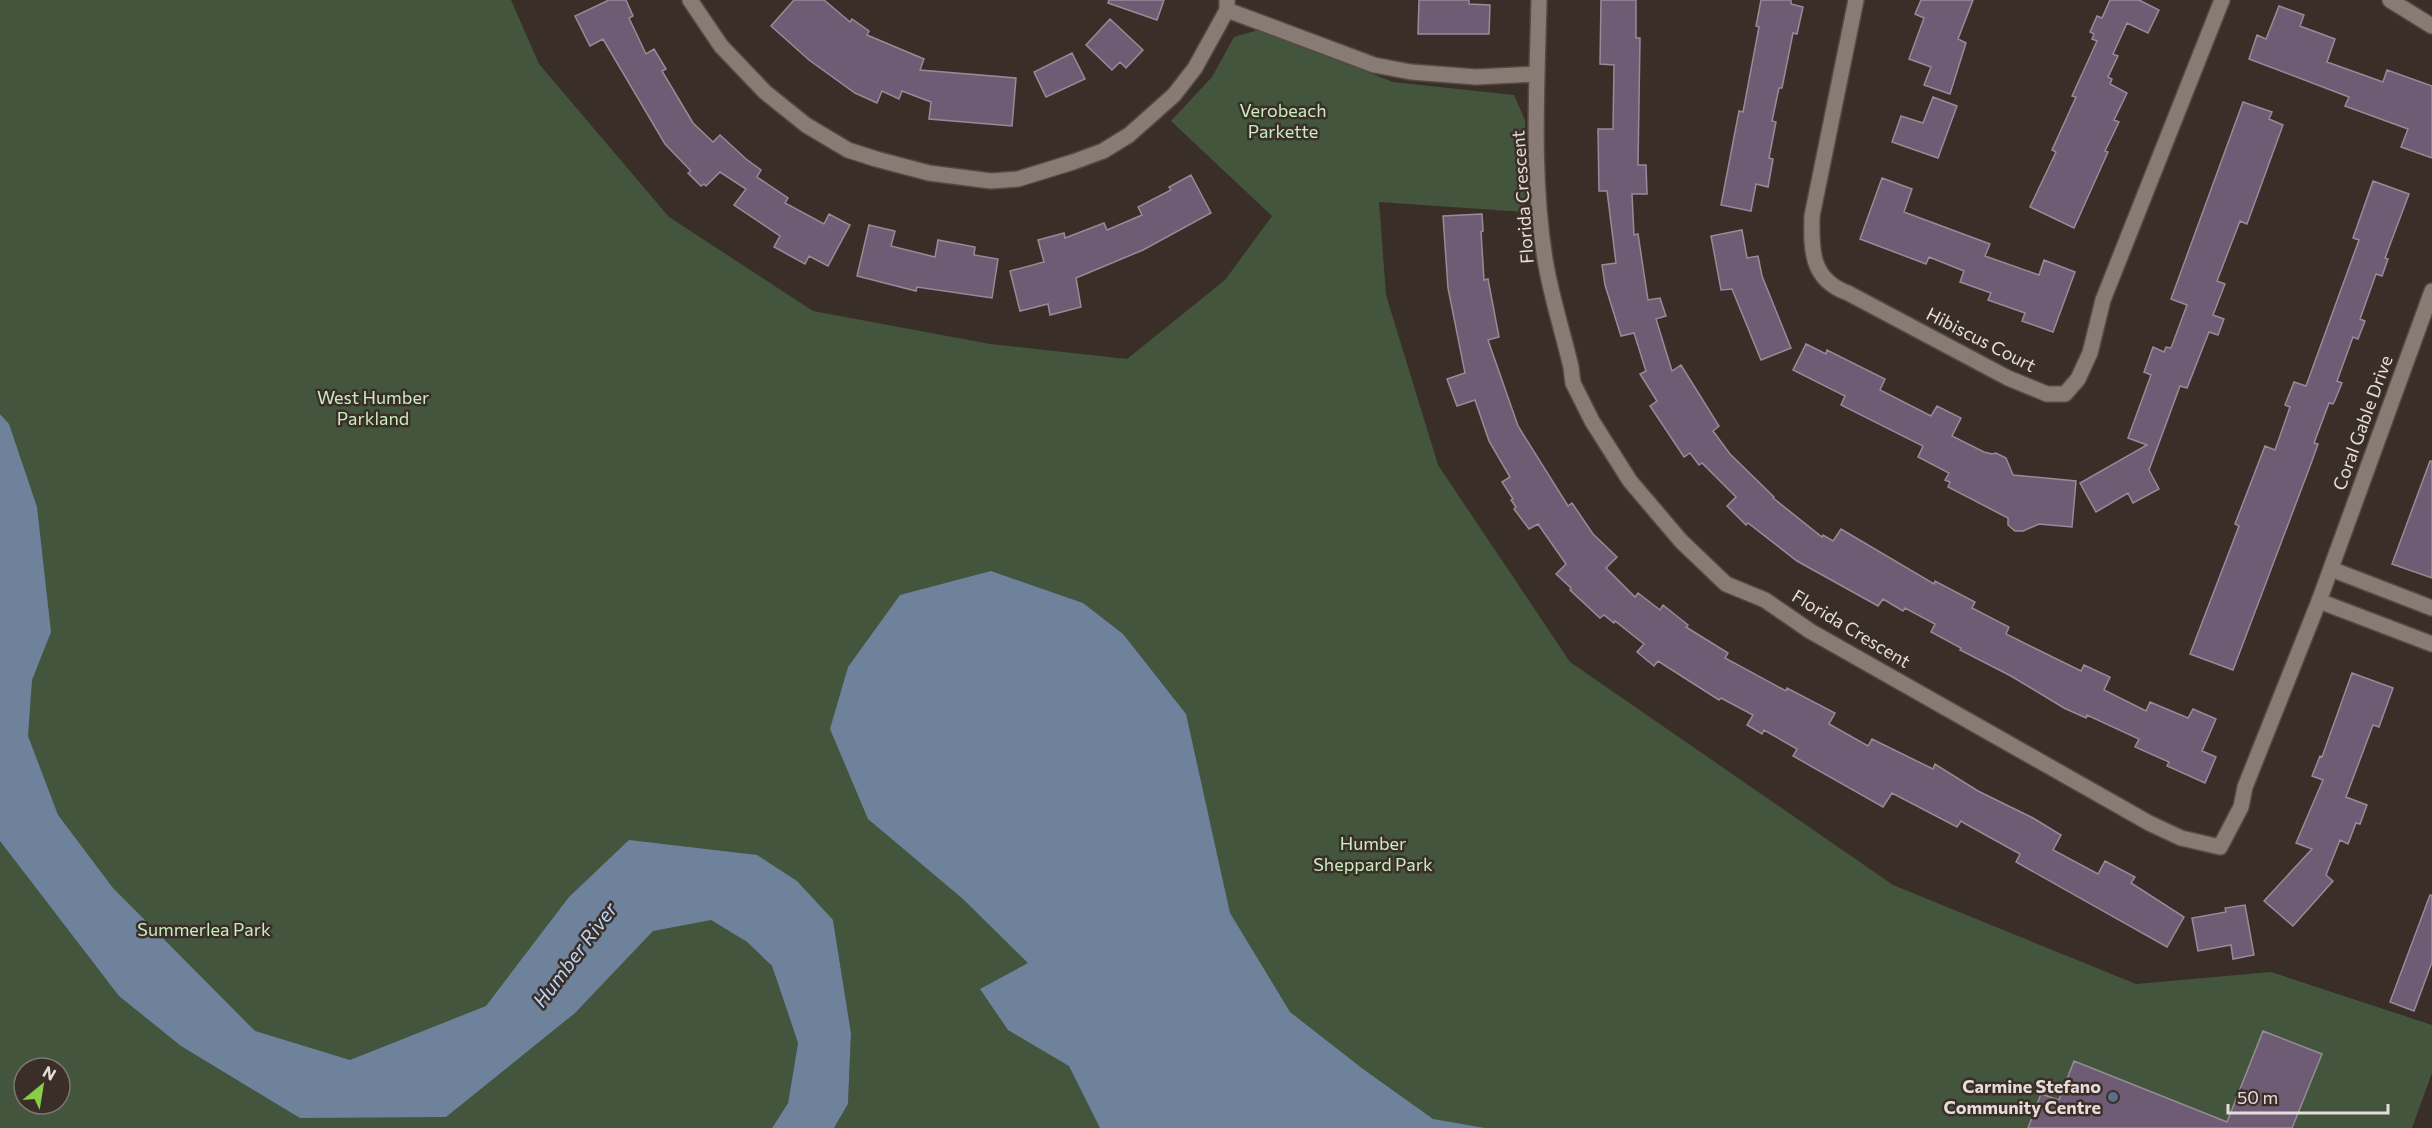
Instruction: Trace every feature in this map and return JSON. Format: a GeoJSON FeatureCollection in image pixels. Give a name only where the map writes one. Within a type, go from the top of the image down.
{"type":"FeatureCollection","features":[{"type":"Feature","properties":{"kind":"street"},"geometry":{"type":"LineString","coordinates":[[690,0],[721,46],[765,92],[806,125],[848,150],[876,159],[929,173],[991,181],[1018,179],[1073,162],[1104,151],[1129,135],[1174,95],[1195,68],[1227,5],[1374,65],[1411,72],[1476,77],[1537,74],[1539,0]]}},
{"type":"Feature","properties":{"kind":"street","name":"Hibiscus Court"},"geometry":{"type":"LineString","coordinates":[[1856,0],[1812,216],[1811,249],[1820,273],[1833,288],[1848,293],[2008,378],[2047,394],[2065,394],[2078,379],[2090,352],[2103,300],[2222,0]]}},
{"type":"Feature","properties":{"kind":"street"},"geometry":{"type":"LineString","coordinates":[[2390,0],[2432,26]]}},
{"type":"Feature","properties":{"kind":"street","name":"Florida Crescent"},"geometry":{"type":"LineString","coordinates":[[1537,74],[1538,185],[1546,266],[1573,383],[1592,421],[1630,481],[1681,541],[1726,584],[1765,600],[1810,631],[2149,823],[2181,838],[2220,847],[2241,807],[2245,787],[2319,600]]}},
{"type":"Feature","properties":{"kind":"street","name":"Coral Gable Drive"},"geometry":{"type":"LineString","coordinates":[[2319,600],[2432,291]]}},
{"type":"Feature","properties":{"kind":"street"},"geometry":{"type":"LineString","coordinates":[[2331,569],[2432,608]]}},
{"type":"Feature","properties":{"kind":"street"},"geometry":{"type":"LineString","coordinates":[[2319,600],[2432,644]]}},
{"type":"Feature","properties":{"kind":"green space"},"geometry":{"type":"Polygon","coordinates":[[[0,0],[511,0],[539,64],[669,217],[813,311],[990,344],[1127,359],[1225,280],[1272,216],[1171,121],[1212,77],[1234,37],[1258,30],[1393,82],[1514,95],[1525,120],[1525,212],[1379,202],[1386,295],[1438,465],[1570,662],[1893,885],[2136,984],[2271,972],[2432,1025],[2432,1073],[2412,1128],[834,1128],[848,1104],[851,1033],[833,920],[711,920],[747,942],[772,966],[798,1043],[788,1103],[772,1128],[0,1128],[0,673],[9,425],[0,414],[0,0]]]}},
{"type":"Feature","properties":{"kind":"water","name":"Humber River"},"geometry":{"type":"Polygon","coordinates":[[[0,414],[9,424],[37,507],[51,632],[32,680],[28,736],[58,815],[113,888],[255,1031],[350,1060],[486,1006],[569,897],[629,840],[757,855],[797,881],[833,920],[851,1033],[848,1104],[834,1128],[772,1128],[788,1103],[798,1043],[772,966],[747,942],[711,920],[653,931],[575,1013],[446,1117],[300,1118],[181,1046],[119,996],[0,841],[0,414]]]}},
{"type":"Feature","properties":{"kind":"water"},"geometry":{"type":"Polygon","coordinates":[[[991,571],[1083,603],[1123,634],[1186,714],[1230,913],[1290,1012],[1363,1069],[1433,1119],[1485,1128],[1100,1128],[1069,1066],[1008,1030],[980,989],[1028,963],[963,899],[868,819],[830,729],[848,667],[900,595],[991,571]]]}},
{"type":"Feature","properties":{"kind":"building"},"geometry":{"type":"Polygon","coordinates":[[[609,0],[626,0],[633,16],[629,18],[646,54],[654,49],[666,69],[662,71],[693,123],[713,142],[720,135],[761,170],[757,177],[788,198],[785,203],[824,224],[829,214],[850,225],[828,266],[809,256],[805,264],[774,247],[780,236],[734,205],[746,189],[720,172],[706,186],[704,184],[701,186],[688,173],[691,171],[665,144],[603,39],[590,46],[575,16],[609,0]]]}},
{"type":"Feature","properties":{"kind":"building"},"geometry":{"type":"Polygon","coordinates":[[[794,0],[824,0],[850,22],[852,19],[869,31],[867,35],[924,59],[920,70],[1016,78],[1012,126],[929,119],[931,102],[902,91],[899,99],[882,91],[877,103],[855,93],[809,60],[771,26],[794,0]]]}},
{"type":"Feature","properties":{"kind":"building"},"geometry":{"type":"Polygon","coordinates":[[[1109,0],[1164,0],[1157,20],[1108,3],[1109,0]]]}},
{"type":"Feature","properties":{"kind":"building"},"geometry":{"type":"Polygon","coordinates":[[[1419,0],[1469,0],[1469,4],[1490,5],[1489,34],[1418,34],[1419,0]]]}},
{"type":"Feature","properties":{"kind":"building"},"geometry":{"type":"Polygon","coordinates":[[[1601,0],[1636,0],[1636,38],[1640,38],[1638,165],[1646,165],[1647,194],[1632,194],[1634,235],[1638,234],[1648,300],[1660,298],[1666,316],[1656,319],[1672,371],[1681,365],[1719,426],[1713,431],[1730,454],[1773,498],[1822,537],[1823,535],[1833,541],[1841,529],[1934,584],[1935,581],[1975,602],[1972,608],[2009,627],[2006,634],[2081,671],[2084,665],[2110,677],[2104,690],[2146,711],[2150,702],[2188,718],[2193,709],[2216,719],[2202,751],[2216,757],[2205,783],[2167,766],[2169,762],[2135,747],[2139,739],[2087,715],[2086,718],[2064,708],[2011,676],[1960,650],[1961,648],[1931,632],[1935,624],[1905,608],[1903,611],[1883,599],[1878,606],[1797,561],[1748,523],[1746,525],[1727,506],[1736,497],[1702,463],[1699,465],[1690,453],[1684,457],[1650,406],[1657,401],[1640,374],[1646,371],[1634,333],[1621,336],[1605,285],[1602,265],[1616,263],[1607,191],[1599,191],[1598,129],[1613,129],[1614,65],[1600,64],[1601,0]]]}},
{"type":"Feature","properties":{"kind":"building"},"geometry":{"type":"Polygon","coordinates":[[[1761,0],[1791,0],[1791,4],[1803,7],[1797,34],[1793,33],[1782,88],[1779,88],[1772,121],[1776,122],[1769,158],[1773,159],[1768,187],[1756,184],[1751,211],[1721,205],[1739,111],[1743,112],[1759,27],[1756,26],[1761,0]]]}},
{"type":"Feature","properties":{"kind":"building"},"geometry":{"type":"Polygon","coordinates":[[[1921,0],[1973,0],[1958,39],[1966,43],[1950,94],[1924,85],[1931,67],[1909,59],[1924,18],[1915,14],[1921,0]]]}},
{"type":"Feature","properties":{"kind":"building"},"geometry":{"type":"Polygon","coordinates":[[[2110,0],[2139,0],[2159,10],[2148,33],[2127,23],[2113,54],[2118,56],[2108,77],[2112,79],[2110,84],[2127,93],[2114,120],[2119,122],[2105,151],[2108,152],[2074,228],[2030,207],[2056,152],[2052,150],[2076,97],[2072,96],[2097,41],[2092,39],[2094,34],[2090,32],[2097,16],[2102,18],[2110,0]]]}},
{"type":"Feature","properties":{"kind":"building"},"geometry":{"type":"Polygon","coordinates":[[[2279,6],[2304,15],[2300,26],[2335,39],[2327,62],[2383,82],[2387,70],[2432,86],[2432,158],[2401,147],[2408,129],[2345,106],[2349,97],[2249,59],[2257,35],[2266,39],[2279,6]]]}},
{"type":"Feature","properties":{"kind":"building"},"geometry":{"type":"Polygon","coordinates":[[[1110,19],[1143,50],[1126,68],[1120,62],[1112,70],[1086,45],[1110,19]]]}},
{"type":"Feature","properties":{"kind":"building"},"geometry":{"type":"Polygon","coordinates":[[[1072,53],[1085,79],[1046,97],[1034,72],[1072,53]]]}},
{"type":"Feature","properties":{"kind":"building"},"geometry":{"type":"Polygon","coordinates":[[[1933,97],[1957,106],[1938,158],[1892,142],[1901,116],[1923,123],[1933,97]]]}},
{"type":"Feature","properties":{"kind":"building"},"geometry":{"type":"Polygon","coordinates":[[[2243,102],[2272,112],[2269,119],[2283,125],[2247,224],[2240,221],[2217,281],[2225,284],[2213,315],[2224,319],[2218,335],[2209,332],[2187,388],[2180,386],[2149,470],[2159,489],[2133,503],[2128,493],[2096,512],[2080,483],[2147,445],[2128,438],[2151,375],[2144,372],[2153,347],[2164,352],[2166,347],[2171,348],[2187,305],[2171,299],[2243,102]]]}},
{"type":"Feature","properties":{"kind":"building"},"geometry":{"type":"Polygon","coordinates":[[[1191,175],[1211,213],[1143,250],[1076,278],[1081,307],[1050,315],[1048,304],[1020,311],[1010,271],[1044,262],[1038,240],[1064,233],[1065,238],[1104,223],[1107,230],[1142,215],[1138,207],[1171,190],[1169,187],[1191,175]]]}},
{"type":"Feature","properties":{"kind":"building"},"geometry":{"type":"Polygon","coordinates":[[[1882,178],[1912,189],[1904,212],[1990,244],[1985,256],[2039,275],[2044,260],[2075,272],[2053,332],[2022,321],[2025,313],[1988,300],[1991,293],[1960,282],[1964,271],[1929,257],[1926,264],[1860,239],[1882,178]]]}},
{"type":"Feature","properties":{"kind":"building"},"geometry":{"type":"Polygon","coordinates":[[[2373,181],[2409,194],[2385,258],[2388,259],[2382,276],[2376,274],[2360,319],[2365,321],[2358,339],[2353,337],[2337,381],[2342,383],[2333,404],[2329,403],[2314,443],[2318,444],[2312,461],[2233,670],[2190,654],[2239,526],[2235,524],[2265,446],[2275,450],[2290,407],[2285,405],[2294,382],[2306,386],[2359,240],[2353,238],[2373,181]]]}},
{"type":"Feature","properties":{"kind":"building"},"geometry":{"type":"Polygon","coordinates":[[[1482,214],[1484,280],[1488,279],[1499,337],[1488,340],[1518,426],[1568,506],[1572,503],[1593,534],[1617,557],[1606,568],[1635,597],[1638,593],[1660,610],[1663,605],[1688,625],[1686,627],[1728,653],[1725,658],[1786,691],[1787,688],[1835,713],[1829,724],[1868,746],[1872,739],[1933,769],[1935,764],[1978,791],[2033,818],[2061,835],[2053,850],[2098,874],[2105,861],[2135,877],[2131,883],[2184,917],[2167,947],[2016,862],[2020,854],[1961,821],[1957,827],[1892,793],[1883,807],[1793,756],[1797,749],[1764,730],[1762,734],[1747,725],[1753,715],[1721,698],[1719,700],[1658,661],[1654,666],[1637,652],[1644,644],[1615,621],[1614,623],[1604,615],[1600,618],[1570,590],[1571,588],[1556,574],[1566,564],[1538,524],[1529,529],[1514,509],[1516,507],[1511,500],[1513,499],[1502,482],[1510,477],[1489,441],[1475,400],[1457,406],[1447,379],[1465,373],[1448,288],[1443,216],[1482,214]]]}},
{"type":"Feature","properties":{"kind":"building"},"geometry":{"type":"Polygon","coordinates":[[[869,225],[895,231],[891,246],[935,257],[938,240],[975,247],[974,255],[998,259],[992,298],[917,287],[916,291],[857,276],[869,225]]]}},
{"type":"Feature","properties":{"kind":"building"},"geometry":{"type":"Polygon","coordinates":[[[1742,230],[1747,258],[1758,256],[1762,276],[1791,348],[1761,360],[1732,289],[1721,290],[1711,236],[1742,230]]]}},
{"type":"Feature","properties":{"kind":"building"},"geometry":{"type":"Polygon","coordinates":[[[1806,344],[1826,354],[1827,350],[1885,379],[1880,390],[1931,416],[1937,406],[1961,418],[1952,436],[1984,452],[1996,453],[2006,458],[2013,475],[2076,481],[2072,527],[2039,524],[2023,531],[2015,531],[2008,525],[2008,518],[1948,487],[1950,482],[1945,480],[1949,473],[1918,457],[1923,446],[1841,405],[1845,396],[1793,370],[1806,344]]]}},
{"type":"Feature","properties":{"kind":"building"},"geometry":{"type":"Polygon","coordinates":[[[2430,461],[2432,461],[2432,578],[2392,564],[2430,461]]]}},
{"type":"Feature","properties":{"kind":"building"},"geometry":{"type":"Polygon","coordinates":[[[2352,673],[2393,688],[2379,727],[2373,725],[2346,797],[2367,805],[2360,824],[2356,823],[2348,844],[2340,840],[2326,875],[2333,881],[2293,926],[2264,901],[2312,849],[2296,843],[2323,780],[2312,776],[2320,756],[2322,757],[2352,673]]]}},
{"type":"Feature","properties":{"kind":"building"},"geometry":{"type":"Polygon","coordinates":[[[2430,895],[2432,895],[2432,962],[2414,1011],[2390,1002],[2430,895]]]}},
{"type":"Feature","properties":{"kind":"building"},"geometry":{"type":"Polygon","coordinates":[[[2245,905],[2254,955],[2233,959],[2231,945],[2198,951],[2192,918],[2226,912],[2225,908],[2245,905]]]}},
{"type":"Feature","properties":{"kind":"building"},"geometry":{"type":"Polygon","coordinates":[[[2263,1031],[2322,1054],[2292,1128],[2028,1128],[2041,1094],[2059,1100],[2074,1061],[2227,1122],[2263,1031]]]}},
{"type":"Feature","properties":{"kind":"place","name":"Carmine Stefano Community Centre"},"geometry":{"type":"Point","coordinates":[2113,1097]}},
{"type":"Feature","properties":{"kind":"park label","name":"Verobeach Parkette"},"geometry":{"type":"Point","coordinates":[1283,121]}},
{"type":"Feature","properties":{"kind":"park label","name":"West Humber Parkland"},"geometry":{"type":"Point","coordinates":[373,408]}},
{"type":"Feature","properties":{"kind":"park label","name":"Humber Sheppard Park"},"geometry":{"type":"Point","coordinates":[1373,854]}},
{"type":"Feature","properties":{"kind":"park label","name":"Summerlea Park"},"geometry":{"type":"Point","coordinates":[204,930]}}]}
